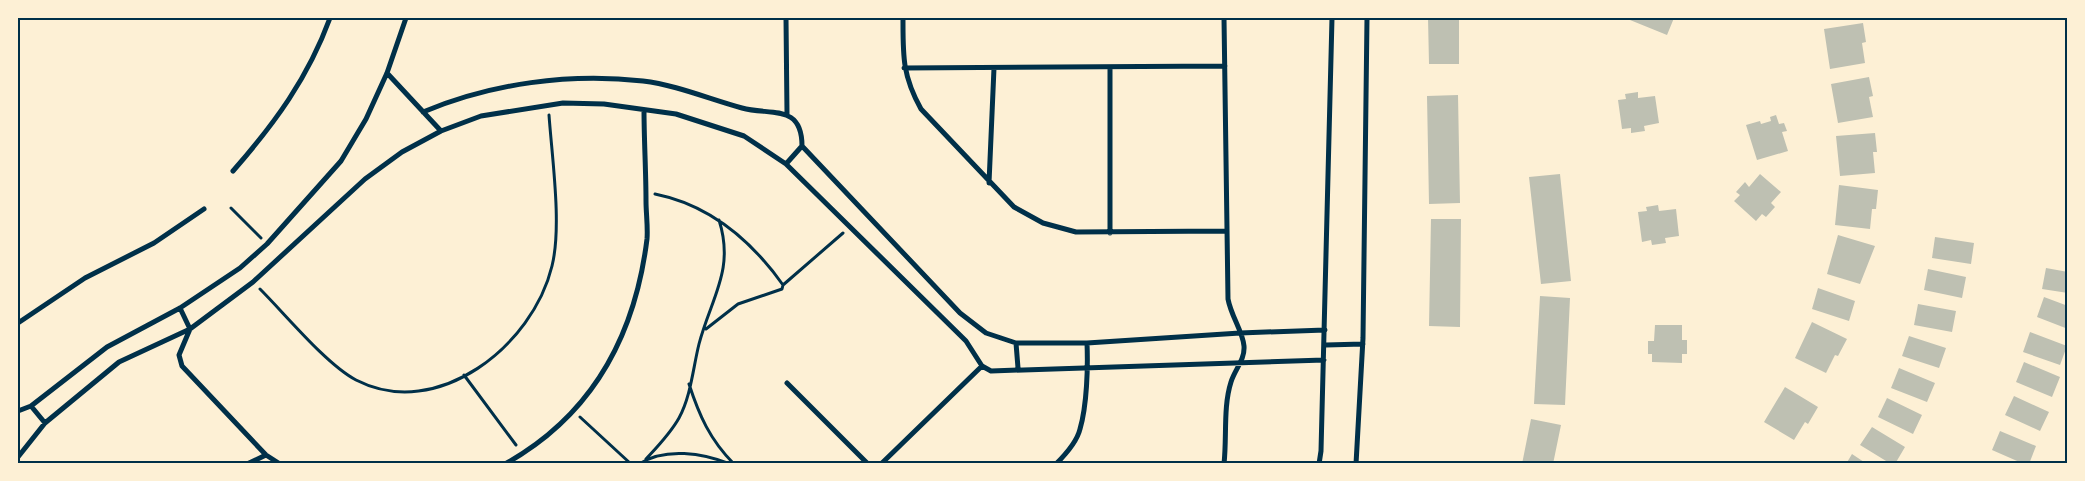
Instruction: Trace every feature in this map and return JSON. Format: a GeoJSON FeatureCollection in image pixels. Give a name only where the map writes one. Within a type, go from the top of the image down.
{"type":"FeatureCollection","features":[{"type":"Feature","properties":{"kind":"street"},"geometry":{"type":"LineString","coordinates":[[233,171],[268,132],[298,88],[330,18]]}},
{"type":"Feature","properties":{"kind":"street"},"geometry":{"type":"LineString","coordinates":[[18,411],[31,406],[107,347],[180,308],[240,268],[267,244],[341,161],[366,119],[387,73],[406,18]]}},
{"type":"Feature","properties":{"kind":"street"},"geometry":{"type":"LineString","coordinates":[[786,18],[786,114]]}},
{"type":"Feature","properties":{"kind":"street"},"geometry":{"type":"LineString","coordinates":[[903,18],[904,68],[910,90],[921,109],[989,183],[1014,207],[1043,223],[1076,232],[1226,232]]}},
{"type":"Feature","properties":{"kind":"street"},"geometry":{"type":"LineString","coordinates":[[1224,18],[1228,299],[1232,317],[1245,348],[1240,363],[1232,377],[1229,392],[1224,464]]}},
{"type":"Feature","properties":{"kind":"street"},"geometry":{"type":"LineString","coordinates":[[1319,464],[1326,345],[1332,18]]}},
{"type":"Feature","properties":{"kind":"street"},"geometry":{"type":"LineString","coordinates":[[1356,464],[1363,344],[1367,18]]}},
{"type":"Feature","properties":{"kind":"street"},"geometry":{"type":"LineString","coordinates":[[904,68],[1226,66]]}},
{"type":"Feature","properties":{"kind":"street"},"geometry":{"type":"LineString","coordinates":[[1110,67],[1110,233]]}},
{"type":"Feature","properties":{"kind":"street"},"geometry":{"type":"LineString","coordinates":[[989,183],[994,68]]}},
{"type":"Feature","properties":{"kind":"street"},"geometry":{"type":"LineString","coordinates":[[387,73],[441,131]]}},
{"type":"Feature","properties":{"kind":"street"},"geometry":{"type":"LineString","coordinates":[[423,112],[457,98],[496,88],[585,78],[644,81],[746,109],[777,111],[786,114],[799,128],[802,146],[960,314],[986,333],[1016,343],[1087,343],[1240,333],[1325,330]]}},
{"type":"Feature","properties":{"kind":"street"},"geometry":{"type":"LineString","coordinates":[[18,457],[45,423],[119,362],[190,329],[253,282],[365,179],[402,152],[441,131],[481,116],[549,104],[604,104],[684,116],[744,136],[786,164],[966,341],[982,366],[991,371],[1018,368],[1324,360]]}},
{"type":"Feature","properties":{"kind":"street"},"geometry":{"type":"LineString","coordinates":[[505,464],[549,434],[573,412],[603,374],[625,332],[639,284],[647,237],[644,110]]}},
{"type":"Feature","properties":{"kind":"street"},"geometry":{"type":"LineString","coordinates":[[786,164],[802,146]]}},
{"type":"Feature","properties":{"kind":"street"},"geometry":{"type":"LineString","coordinates":[[18,323],[77,283],[154,243],[204,209]]}},
{"type":"Feature","properties":{"kind":"street"},"geometry":{"type":"LineString","coordinates":[[180,308],[190,329],[179,355],[182,366],[266,455],[280,464]]}},
{"type":"Feature","properties":{"kind":"street"},"geometry":{"type":"LineString","coordinates":[[1016,343],[1018,368]]}},
{"type":"Feature","properties":{"kind":"street"},"geometry":{"type":"LineString","coordinates":[[1056,464],[1068,452],[1080,430],[1088,366],[1087,343]]}},
{"type":"Feature","properties":{"kind":"street"},"geometry":{"type":"LineString","coordinates":[[1326,345],[1363,344]]}},
{"type":"Feature","properties":{"kind":"street"},"geometry":{"type":"LineString","coordinates":[[881,464],[982,366]]}},
{"type":"Feature","properties":{"kind":"street"},"geometry":{"type":"LineString","coordinates":[[787,383],[868,464]]}},
{"type":"Feature","properties":{"kind":"street"},"geometry":{"type":"LineString","coordinates":[[31,406],[45,423]]}},
{"type":"Feature","properties":{"kind":"street"},"geometry":{"type":"LineString","coordinates":[[247,464],[266,455]]}},
{"type":"Feature","properties":{"kind":"path"},"geometry":{"type":"LineString","coordinates":[[253,282],[335,365],[368,385],[393,391],[420,391],[434,389],[464,376],[508,343],[535,309],[548,280],[556,234],[549,104]]}},
{"type":"Feature","properties":{"kind":"path"},"geometry":{"type":"LineString","coordinates":[[646,192],[684,202],[719,220],[754,249],[783,285]]}},
{"type":"Feature","properties":{"kind":"path"},"geometry":{"type":"LineString","coordinates":[[231,208],[267,244]]}},
{"type":"Feature","properties":{"kind":"path"},"geometry":{"type":"LineString","coordinates":[[639,464],[665,439],[685,405],[702,333],[718,295],[724,270],[725,244],[719,220]]}},
{"type":"Feature","properties":{"kind":"path"},"geometry":{"type":"LineString","coordinates":[[702,333],[716,319],[732,308],[749,299],[782,289],[783,285],[850,227]]}},
{"type":"Feature","properties":{"kind":"path"},"geometry":{"type":"LineString","coordinates":[[464,376],[522,454]]}},
{"type":"Feature","properties":{"kind":"path"},"geometry":{"type":"LineString","coordinates":[[689,383],[702,421],[711,438],[734,464]]}},
{"type":"Feature","properties":{"kind":"path"},"geometry":{"type":"LineString","coordinates":[[573,412],[631,464]]}},
{"type":"Feature","properties":{"kind":"path"},"geometry":{"type":"LineString","coordinates":[[646,459],[682,454],[701,455],[730,464]]}},
{"type":"Feature","properties":{"kind":"building"},"geometry":{"type":"Polygon","coordinates":[[[1428,18],[1459,18],[1459,64],[1429,64],[1428,18]]]}},
{"type":"Feature","properties":{"kind":"building"},"geometry":{"type":"Polygon","coordinates":[[[1631,18],[1674,18],[1667,35],[1630,20],[1631,18]]]}},
{"type":"Feature","properties":{"kind":"building"},"geometry":{"type":"Polygon","coordinates":[[[1863,23],[1866,42],[1862,43],[1865,63],[1830,69],[1824,29],[1863,23]]]}},
{"type":"Feature","properties":{"kind":"building"},"geometry":{"type":"Polygon","coordinates":[[[1869,77],[1873,96],[1869,97],[1873,117],[1838,123],[1831,84],[1869,77]]]}},
{"type":"Feature","properties":{"kind":"building"},"geometry":{"type":"Polygon","coordinates":[[[1638,92],[1638,98],[1655,96],[1659,123],[1644,126],[1645,131],[1631,133],[1631,128],[1622,129],[1618,100],[1626,99],[1625,94],[1638,92]]]}},
{"type":"Feature","properties":{"kind":"building"},"geometry":{"type":"Polygon","coordinates":[[[1458,95],[1460,203],[1429,204],[1427,96],[1458,95]]]}},
{"type":"Feature","properties":{"kind":"building"},"geometry":{"type":"Polygon","coordinates":[[[1776,115],[1779,124],[1784,123],[1787,131],[1782,132],[1788,151],[1757,160],[1746,125],[1760,121],[1761,124],[1771,121],[1770,117],[1776,115]]]}},
{"type":"Feature","properties":{"kind":"building"},"geometry":{"type":"Polygon","coordinates":[[[1875,133],[1877,152],[1873,152],[1875,173],[1840,176],[1836,136],[1875,133]]]}},
{"type":"Feature","properties":{"kind":"building"},"geometry":{"type":"Polygon","coordinates":[[[1560,174],[1571,281],[1541,284],[1529,177],[1560,174]]]}},
{"type":"Feature","properties":{"kind":"building"},"geometry":{"type":"Polygon","coordinates":[[[1760,174],[1781,192],[1771,203],[1775,207],[1766,217],[1762,214],[1756,221],[1734,201],[1740,195],[1736,192],[1745,182],[1749,187],[1760,174]]]}},
{"type":"Feature","properties":{"kind":"building"},"geometry":{"type":"Polygon","coordinates":[[[1839,185],[1878,190],[1876,209],[1872,209],[1870,229],[1835,225],[1839,185]]]}},
{"type":"Feature","properties":{"kind":"building"},"geometry":{"type":"Polygon","coordinates":[[[1658,205],[1659,211],[1676,209],[1679,236],[1665,238],[1666,243],[1652,245],[1651,240],[1642,242],[1638,212],[1647,211],[1646,207],[1658,205]]]}},
{"type":"Feature","properties":{"kind":"building"},"geometry":{"type":"Polygon","coordinates":[[[1431,219],[1461,219],[1460,327],[1429,326],[1431,219]]]}},
{"type":"Feature","properties":{"kind":"building"},"geometry":{"type":"Polygon","coordinates":[[[1838,235],[1875,246],[1860,284],[1827,274],[1838,235]]]}},
{"type":"Feature","properties":{"kind":"building"},"geometry":{"type":"Polygon","coordinates":[[[1935,237],[1974,243],[1971,264],[1932,258],[1935,237]]]}},
{"type":"Feature","properties":{"kind":"building"},"geometry":{"type":"Polygon","coordinates":[[[2046,268],[2068,272],[2068,293],[2042,289],[2046,268]]]}},
{"type":"Feature","properties":{"kind":"building"},"geometry":{"type":"Polygon","coordinates":[[[1928,269],[1966,277],[1962,298],[1924,290],[1928,269]]]}},
{"type":"Feature","properties":{"kind":"building"},"geometry":{"type":"Polygon","coordinates":[[[1818,288],[1855,301],[1849,321],[1812,309],[1818,288]]]}},
{"type":"Feature","properties":{"kind":"building"},"geometry":{"type":"Polygon","coordinates":[[[1540,296],[1570,298],[1565,405],[1534,404],[1540,296]]]}},
{"type":"Feature","properties":{"kind":"building"},"geometry":{"type":"Polygon","coordinates":[[[2044,297],[2068,306],[2068,329],[2037,317],[2044,297]]]}},
{"type":"Feature","properties":{"kind":"building"},"geometry":{"type":"Polygon","coordinates":[[[1918,304],[1956,311],[1952,332],[1914,325],[1918,304]]]}},
{"type":"Feature","properties":{"kind":"building"},"geometry":{"type":"Polygon","coordinates":[[[1812,322],[1847,339],[1838,356],[1835,355],[1826,373],[1795,358],[1812,322]]]}},
{"type":"Feature","properties":{"kind":"building"},"geometry":{"type":"Polygon","coordinates":[[[1655,325],[1682,325],[1682,340],[1687,340],[1687,354],[1682,354],[1682,363],[1652,362],[1652,354],[1648,354],[1648,341],[1654,341],[1655,325]]]}},
{"type":"Feature","properties":{"kind":"building"},"geometry":{"type":"Polygon","coordinates":[[[2030,332],[2067,346],[2060,365],[2023,352],[2030,332]]]}},
{"type":"Feature","properties":{"kind":"building"},"geometry":{"type":"Polygon","coordinates":[[[1909,336],[1946,348],[1939,368],[1902,356],[1909,336]]]}},
{"type":"Feature","properties":{"kind":"building"},"geometry":{"type":"Polygon","coordinates":[[[2024,362],[2060,377],[2052,397],[2016,382],[2024,362]]]}},
{"type":"Feature","properties":{"kind":"building"},"geometry":{"type":"Polygon","coordinates":[[[1899,368],[1935,383],[1927,402],[1891,388],[1899,368]]]}},
{"type":"Feature","properties":{"kind":"building"},"geometry":{"type":"Polygon","coordinates":[[[1785,387],[1818,407],[1808,424],[1805,422],[1794,440],[1764,422],[1785,387]]]}},
{"type":"Feature","properties":{"kind":"building"},"geometry":{"type":"Polygon","coordinates":[[[2014,396],[2049,412],[2040,431],[2005,415],[2014,396]]]}},
{"type":"Feature","properties":{"kind":"building"},"geometry":{"type":"Polygon","coordinates":[[[1887,398],[1922,415],[1913,434],[1878,417],[1887,398]]]}},
{"type":"Feature","properties":{"kind":"building"},"geometry":{"type":"Polygon","coordinates":[[[1531,419],[1561,425],[1553,464],[1522,464],[1531,419]]]}},
{"type":"Feature","properties":{"kind":"building"},"geometry":{"type":"Polygon","coordinates":[[[1872,427],[1905,447],[1895,464],[1891,464],[1860,445],[1872,427]]]}},
{"type":"Feature","properties":{"kind":"building"},"geometry":{"type":"Polygon","coordinates":[[[2000,431],[2036,446],[2029,464],[2024,464],[1992,450],[2000,431]]]}},
{"type":"Feature","properties":{"kind":"building"},"geometry":{"type":"Polygon","coordinates":[[[1852,454],[1867,464],[1846,464],[1852,454]]]}}]}
